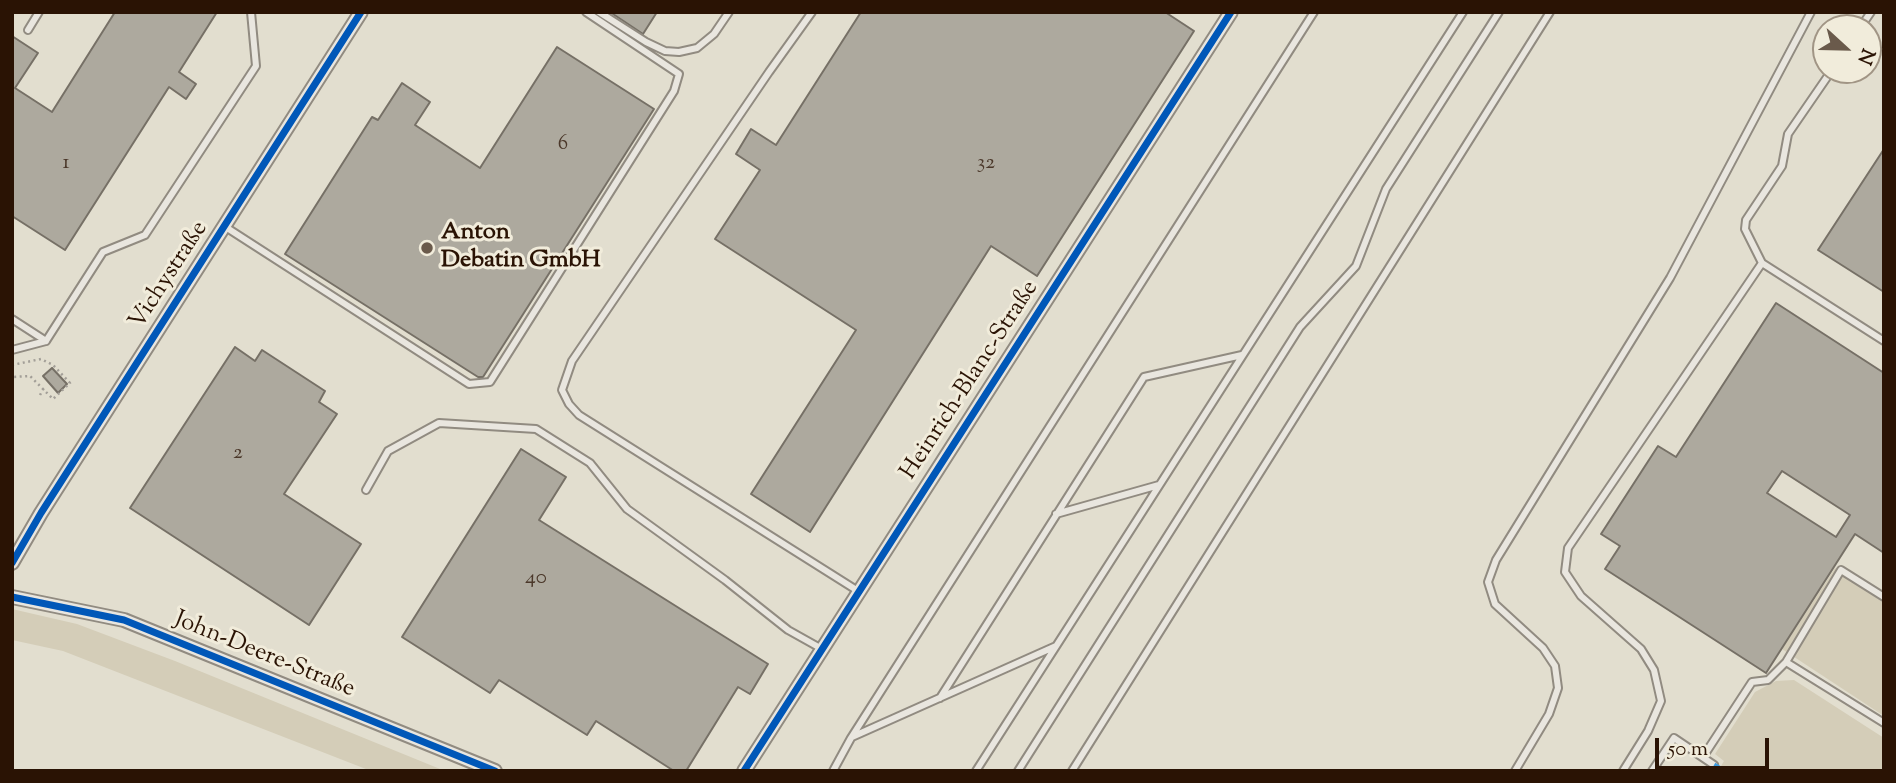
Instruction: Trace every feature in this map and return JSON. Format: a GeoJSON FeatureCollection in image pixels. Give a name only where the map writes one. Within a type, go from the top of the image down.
{"type":"FeatureCollection","features":[{"type":"Feature","properties":{"kind":"street","name":"Vichystraße"},"geometry":{"type":"LineString","coordinates":[[12,562],[361,12]]}},
{"type":"Feature","properties":{"kind":"street","name":"Heinrich-Blanc-Straße"},"geometry":{"type":"LineString","coordinates":[[744,771],[1231,12]]}},
{"type":"Feature","properties":{"kind":"street","name":"John-Deere-Straße"},"geometry":{"type":"LineString","coordinates":[[12,597],[124,620],[495,771]]}},
{"type":"Feature","properties":{"kind":"lane"},"geometry":{"type":"LineString","coordinates":[[28,30],[38,12]]}},
{"type":"Feature","properties":{"kind":"lane"},"geometry":{"type":"LineString","coordinates":[[12,350],[46,341],[103,251],[145,235],[256,66],[251,12]]}},
{"type":"Feature","properties":{"kind":"lane"},"geometry":{"type":"LineString","coordinates":[[224,226],[469,384],[490,382],[674,91],[679,74],[586,12]]}},
{"type":"Feature","properties":{"kind":"lane"},"geometry":{"type":"LineString","coordinates":[[599,12],[646,43],[665,51],[679,52],[697,48],[714,34],[729,12]]}},
{"type":"Feature","properties":{"kind":"lane"},"geometry":{"type":"LineString","coordinates":[[812,12],[572,361],[562,390],[579,415],[858,591]]}},
{"type":"Feature","properties":{"kind":"lane"},"geometry":{"type":"LineString","coordinates":[[833,771],[851,738],[1314,12]]}},
{"type":"Feature","properties":{"kind":"lane"},"geometry":{"type":"LineString","coordinates":[[976,771],[1463,12]]}},
{"type":"Feature","properties":{"kind":"lane"},"geometry":{"type":"LineString","coordinates":[[1018,771],[1300,327],[1356,266],[1386,189],[1499,12]]}},
{"type":"Feature","properties":{"kind":"lane"},"geometry":{"type":"LineString","coordinates":[[1072,771],[1550,12]]}},
{"type":"Feature","properties":{"kind":"lane"},"geometry":{"type":"LineString","coordinates":[[1514,771],[1549,714],[1558,688],[1555,666],[1543,648],[1495,604],[1488,582],[1496,559],[1671,278],[1811,12]]}},
{"type":"Feature","properties":{"kind":"lane"},"geometry":{"type":"LineString","coordinates":[[1822,84],[1788,134],[1782,166],[1746,220],[1745,229],[1762,263],[1884,341]]}},
{"type":"Feature","properties":{"kind":"lane"},"geometry":{"type":"LineString","coordinates":[[1623,771],[1648,731],[1661,701],[1654,670],[1641,649],[1581,596],[1565,572],[1568,548],[1762,263]]}},
{"type":"Feature","properties":{"kind":"lane"},"geometry":{"type":"LineString","coordinates":[[12,319],[46,341]]}},
{"type":"Feature","properties":{"kind":"lane"},"geometry":{"type":"LineString","coordinates":[[940,698],[1144,377],[1243,354]]}},
{"type":"Feature","properties":{"kind":"lane"},"geometry":{"type":"LineString","coordinates":[[366,490],[387,451],[439,423],[536,429],[590,463],[627,509],[726,580],[788,630],[822,649]]}},
{"type":"Feature","properties":{"kind":"lane"},"geometry":{"type":"LineString","coordinates":[[1056,514],[1160,485]]}},
{"type":"Feature","properties":{"kind":"lane"},"geometry":{"type":"LineString","coordinates":[[1703,757],[1752,682],[1768,680],[1786,662],[1841,570],[1884,597]]}},
{"type":"Feature","properties":{"kind":"lane"},"geometry":{"type":"LineString","coordinates":[[851,738],[1056,646]]}},
{"type":"Feature","properties":{"kind":"lane"},"geometry":{"type":"LineString","coordinates":[[1786,662],[1884,723]]}},
{"type":"Feature","properties":{"kind":"lane"},"geometry":{"type":"LineString","coordinates":[[1652,771],[1674,738],[1714,765],[1710,771]]}},
{"type":"Feature","properties":{"kind":"path"},"geometry":{"type":"LineString","coordinates":[[12,365],[41,359],[53,365],[70,383],[53,399],[30,376],[12,377]]}},
{"type":"Feature","properties":{"kind":"path"},"geometry":{"type":"LineString","coordinates":[[40,395],[44,388]]}},
{"type":"Feature","properties":{"kind":"shaded area"},"geometry":{"type":"Polygon","coordinates":[[[1835,568],[1884,603],[1884,716],[1782,649],[1835,568]]]}},
{"type":"Feature","properties":{"kind":"shaded area"},"geometry":{"type":"Polygon","coordinates":[[[12,609],[77,624],[445,771],[371,771],[63,651],[12,640],[12,609]]]}},
{"type":"Feature","properties":{"kind":"shaded area"},"geometry":{"type":"Polygon","coordinates":[[[1794,680],[1884,738],[1884,771],[1718,771],[1724,761],[1715,754],[1755,692],[1776,681],[1794,680]]]}},
{"type":"Feature","properties":{"kind":"building"},"geometry":{"type":"Polygon","coordinates":[[[115,12],[217,12],[179,72],[196,84],[186,99],[169,87],[65,250],[12,216],[12,36],[38,53],[15,88],[52,112],[115,12]]]}},
{"type":"Feature","properties":{"kind":"building"},"geometry":{"type":"Polygon","coordinates":[[[610,12],[657,12],[643,34],[610,12]]]}},
{"type":"Feature","properties":{"kind":"building"},"geometry":{"type":"Polygon","coordinates":[[[861,12],[1165,12],[1194,31],[1037,276],[991,246],[810,532],[751,494],[856,330],[715,239],[760,170],[736,154],[751,129],[776,145],[861,12]]]}},
{"type":"Feature","properties":{"kind":"building","name":"Anton Debatin GmbH"},"geometry":{"type":"Polygon","coordinates":[[[557,47],[654,109],[483,377],[478,377],[285,254],[372,117],[378,120],[402,83],[430,102],[415,125],[480,168],[557,47]]]}},
{"type":"Feature","properties":{"kind":"building"},"geometry":{"type":"Polygon","coordinates":[[[1884,149],[1884,292],[1818,250],[1884,149]]]}},
{"type":"Feature","properties":{"kind":"building"},"geometry":{"type":"Polygon","coordinates":[[[1776,303],[1884,373],[1884,553],[1855,534],[1766,673],[1605,569],[1620,546],[1601,534],[1658,446],[1676,457],[1776,303]],[[1782,471],[1767,493],[1836,537],[1850,515],[1782,471]]]}},
{"type":"Feature","properties":{"kind":"building"},"geometry":{"type":"Polygon","coordinates":[[[235,347],[255,361],[262,350],[325,391],[319,402],[337,414],[284,494],[361,544],[309,625],[130,508],[235,347]]]}},
{"type":"Feature","properties":{"kind":"building"},"geometry":{"type":"Polygon","coordinates":[[[52,368],[67,384],[58,393],[43,376],[52,368]]]}},
{"type":"Feature","properties":{"kind":"building"},"geometry":{"type":"Polygon","coordinates":[[[521,449],[566,477],[539,520],[768,664],[750,694],[738,687],[686,771],[674,771],[596,721],[587,735],[499,680],[490,693],[402,637],[521,449]]]}},
{"type":"Feature","properties":{"kind":"marked path"},"geometry":{"type":"LineString","coordinates":[[1714,765],[1724,771]]}},
{"type":"Feature","properties":{"kind":"cycle path"},"geometry":{"type":"LineString","coordinates":[[12,563],[41,513],[361,12]]}},
{"type":"Feature","properties":{"kind":"cycle path"},"geometry":{"type":"LineString","coordinates":[[744,771],[1231,12]]}},
{"type":"Feature","properties":{"kind":"cycle path"},"geometry":{"type":"LineString","coordinates":[[12,597],[124,620],[495,771]]}},
{"type":"Feature","properties":{"kind":"place","name":"Anton Debatin GmbH"},"geometry":{"type":"Point","coordinates":[427,248]}}]}
